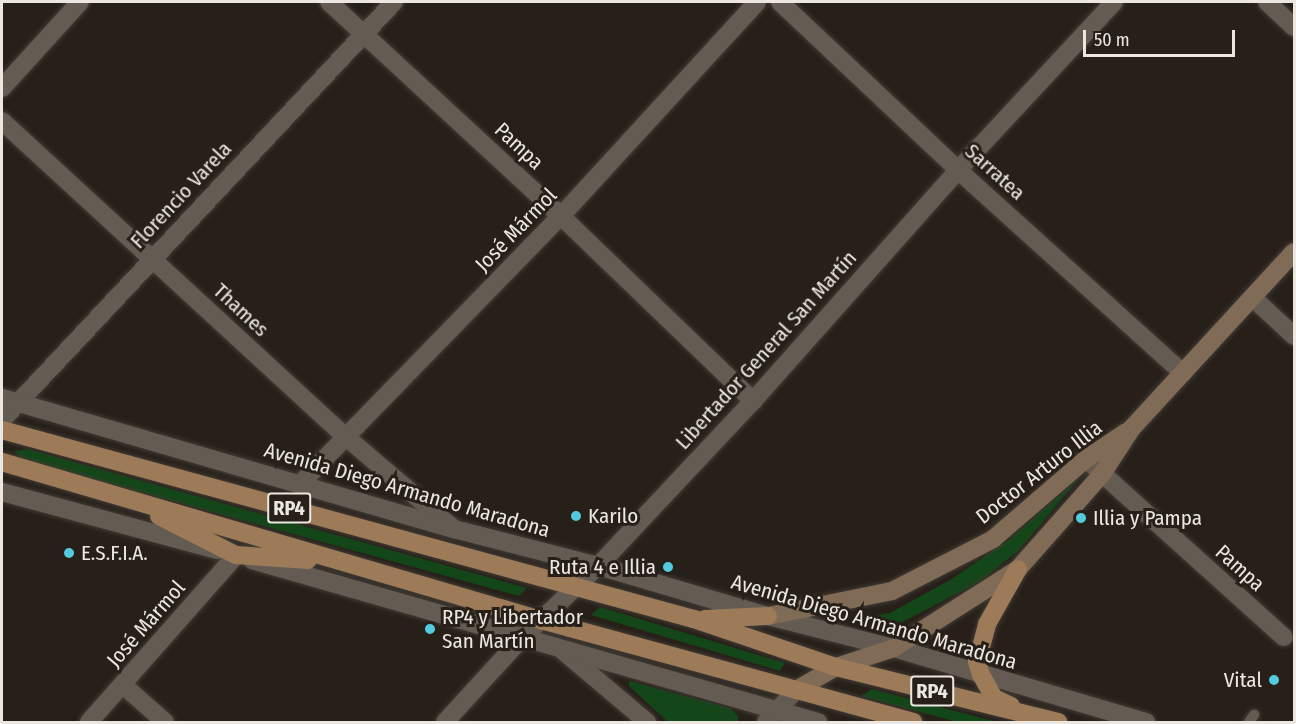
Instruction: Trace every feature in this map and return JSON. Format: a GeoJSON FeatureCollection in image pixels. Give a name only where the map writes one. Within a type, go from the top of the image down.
{"type":"FeatureCollection","features":[{"type":"Feature","properties":{"kind":"main road","name":"Doctor Arturo Illia"},"geometry":{"type":"LineString","coordinates":[[796,690],[837,667],[894,648],[1018,569],[1102,474],[1132,428],[1294,252]]}},
{"type":"Feature","properties":{"kind":"main road","name":"Doctor Arturo Illia"},"geometry":{"type":"LineString","coordinates":[[768,616],[892,591],[993,539],[1086,459],[1132,428]]}},
{"type":"Feature","properties":{"kind":"main road","name":"RP4"},"geometry":{"type":"LineString","coordinates":[[2,430],[694,619],[837,667],[1058,723]]}},
{"type":"Feature","properties":{"kind":"main road","name":"RP4"},"geometry":{"type":"LineString","coordinates":[[2,462],[541,620],[913,723]]}},
{"type":"Feature","properties":{"kind":"main road"},"geometry":{"type":"LineString","coordinates":[[120,496],[236,555],[341,562]]}},
{"type":"Feature","properties":{"kind":"main road"},"geometry":{"type":"LineString","coordinates":[[1018,569],[987,624],[977,662],[981,675],[994,698],[1028,714]]}},
{"type":"Feature","properties":{"kind":"main road"},"geometry":{"type":"LineString","coordinates":[[694,619],[768,616]]}},
{"type":"Feature","properties":{"kind":"street"},"geometry":{"type":"LineString","coordinates":[[2,88],[80,2]]}},
{"type":"Feature","properties":{"kind":"street","name":"Pampa"},"geometry":{"type":"LineString","coordinates":[[329,2],[561,216],[753,401]]}},
{"type":"Feature","properties":{"kind":"street","name":"Florencio Varela"},"geometry":{"type":"LineString","coordinates":[[2,420],[10,400],[152,259],[394,2]]}},
{"type":"Feature","properties":{"kind":"street","name":"José Mármol"},"geometry":{"type":"LineString","coordinates":[[300,484],[561,216],[758,2]]}},
{"type":"Feature","properties":{"kind":"street","name":"Sarratea"},"geometry":{"type":"LineString","coordinates":[[780,2],[958,170],[1183,372]]}},
{"type":"Feature","properties":{"kind":"street","name":"Libertador General San Martín"},"geometry":{"type":"LineString","coordinates":[[445,723],[521,639],[598,566],[753,401],[958,170],[1114,2]]}},
{"type":"Feature","properties":{"kind":"street"},"geometry":{"type":"LineString","coordinates":[[1268,2],[1294,27]]}},
{"type":"Feature","properties":{"kind":"street","name":"Thames"},"geometry":{"type":"LineString","coordinates":[[2,121],[346,437],[454,529]]}},
{"type":"Feature","properties":{"kind":"street"},"geometry":{"type":"LineString","coordinates":[[1253,298],[1294,336]]}},
{"type":"Feature","properties":{"kind":"street","name":"Avenida Diego Armando Maradona"},"geometry":{"type":"LineString","coordinates":[[10,400],[454,529],[598,566],[768,616],[894,648],[1146,723]]}},
{"type":"Feature","properties":{"kind":"street","name":"Pampa"},"geometry":{"type":"LineString","coordinates":[[1086,459],[1289,641]]}},
{"type":"Feature","properties":{"kind":"street"},"geometry":{"type":"LineString","coordinates":[[2,492],[236,555],[563,651],[771,717],[818,723]]}},
{"type":"Feature","properties":{"kind":"street","name":"José Mármol"},"geometry":{"type":"LineString","coordinates":[[89,723],[236,555]]}},
{"type":"Feature","properties":{"kind":"street"},"geometry":{"type":"LineString","coordinates":[[563,651],[647,723]]}},
{"type":"Feature","properties":{"kind":"street"},"geometry":{"type":"LineString","coordinates":[[123,685],[165,723]]}},
{"type":"Feature","properties":{"kind":"street","name":"Doctor Arturo Illia"},"geometry":{"type":"LineString","coordinates":[[771,717],[796,690]]}},
{"type":"Feature","properties":{"kind":"green space"},"geometry":{"type":"Polygon","coordinates":[[[27,449],[527,588],[519,596],[23,460],[14,451],[27,449]]]}},
{"type":"Feature","properties":{"kind":"green space"},"geometry":{"type":"Polygon","coordinates":[[[1082,475],[1018,551],[979,582],[893,627],[860,619],[890,613],[950,580],[1009,540],[1082,475]]]}},
{"type":"Feature","properties":{"kind":"green space"},"geometry":{"type":"Polygon","coordinates":[[[600,607],[785,663],[780,671],[591,615],[600,607]]]}},
{"type":"Feature","properties":{"kind":"green space"},"geometry":{"type":"Polygon","coordinates":[[[629,681],[730,708],[738,716],[738,722],[668,722],[629,686],[629,681]]]}},
{"type":"Feature","properties":{"kind":"green space"},"geometry":{"type":"Polygon","coordinates":[[[872,689],[997,722],[957,722],[861,696],[872,689]]]}},
{"type":"Feature","properties":{"kind":"place","name":"Karilo"},"geometry":{"type":"Point","coordinates":[576,516]}},
{"type":"Feature","properties":{"kind":"place","name":"Illia y Pampa"},"geometry":{"type":"Point","coordinates":[1081,518]}},
{"type":"Feature","properties":{"kind":"place","name":"E.S.F.I.A."},"geometry":{"type":"Point","coordinates":[69,553]}},
{"type":"Feature","properties":{"kind":"place","name":"Ruta 4 e Illia"},"geometry":{"type":"Point","coordinates":[668,567]}},
{"type":"Feature","properties":{"kind":"place","name":"RP4 y Libertador San Martín"},"geometry":{"type":"Point","coordinates":[430,629]}},
{"type":"Feature","properties":{"kind":"place","name":"Vital"},"geometry":{"type":"Point","coordinates":[1274,680]}}]}
